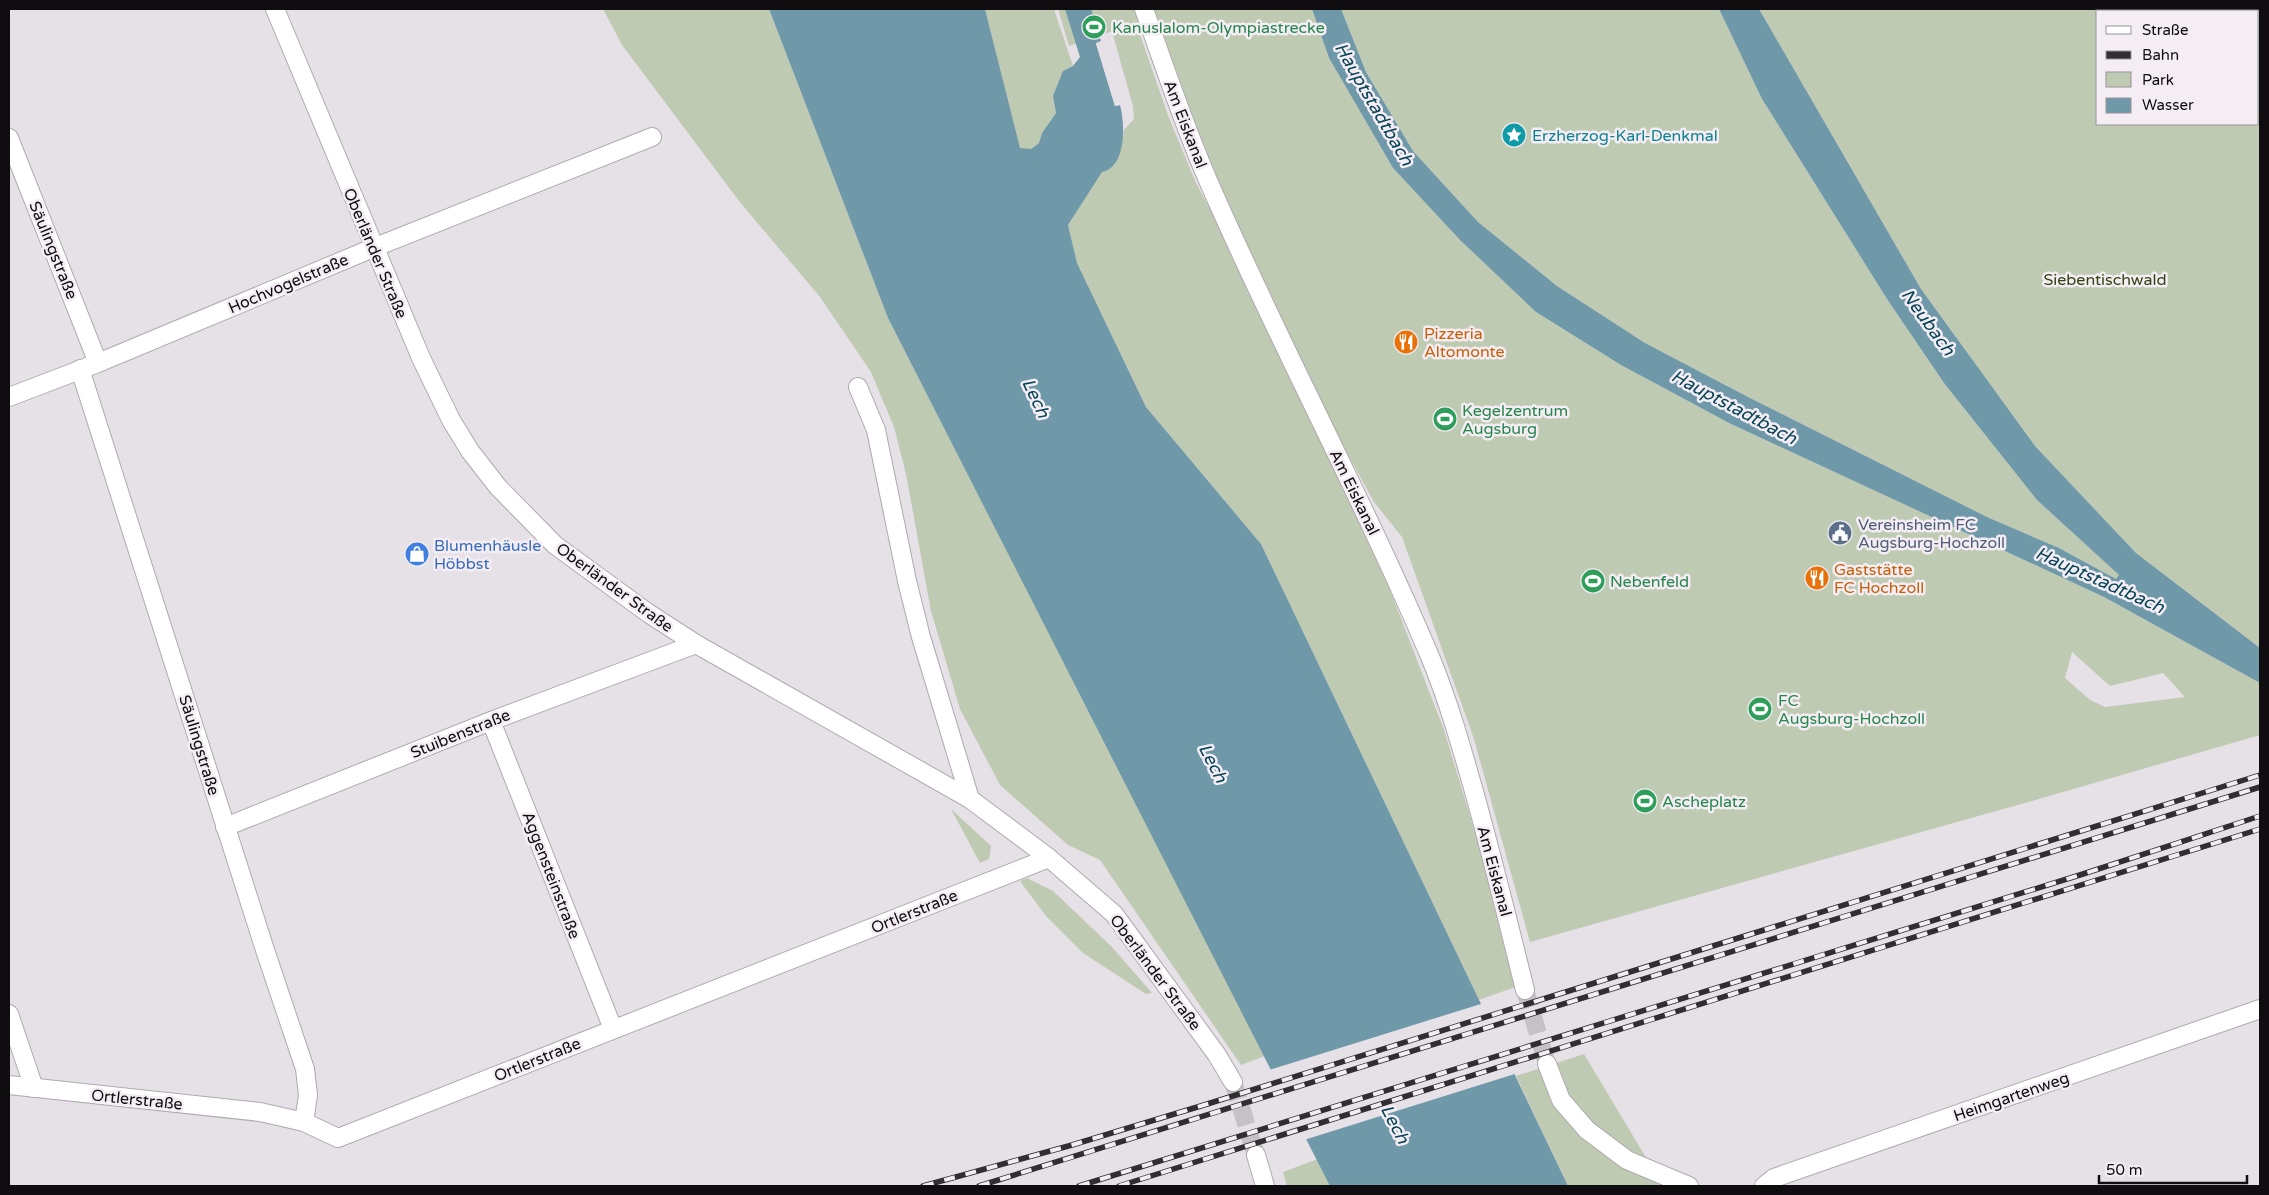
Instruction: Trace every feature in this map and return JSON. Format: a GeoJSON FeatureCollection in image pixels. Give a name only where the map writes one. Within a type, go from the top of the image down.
{"type":"FeatureCollection","features":[{"type":"Feature","properties":{"kind":"street","name":"Oberländer Straße"},"geometry":{"type":"LineString","coordinates":[[276,9],[420,358],[445,410],[470,451],[498,488],[555,545],[648,613],[696,644],[970,799],[1049,858],[1114,914],[1217,1055],[1233,1082]]}},
{"type":"Feature","properties":{"kind":"street","name":"Am Eiskanal"},"geometry":{"type":"LineString","coordinates":[[1144,9],[1185,124],[1206,176],[1278,332],[1373,529],[1432,661],[1457,732],[1492,858],[1525,990]]}},
{"type":"Feature","properties":{"kind":"street","name":"Hochvogelstraße"},"geometry":{"type":"LineString","coordinates":[[9,397],[98,363],[374,248],[652,137]]}},
{"type":"Feature","properties":{"kind":"street","name":"Säulingstraße"},"geometry":{"type":"LineString","coordinates":[[9,138],[98,363]]}},
{"type":"Feature","properties":{"kind":"street","name":"Säulingstraße"},"geometry":{"type":"LineString","coordinates":[[80,369],[225,827],[305,1069],[308,1095],[304,1122]]}},
{"type":"Feature","properties":{"kind":"street"},"geometry":{"type":"LineString","coordinates":[[858,386],[876,430],[907,581],[921,637],[970,799]]}},
{"type":"Feature","properties":{"kind":"street","name":"Stuibenstraße"},"geometry":{"type":"LineString","coordinates":[[225,827],[492,720],[696,644]]}},
{"type":"Feature","properties":{"kind":"street","name":"Aggensteinstraße"},"geometry":{"type":"LineString","coordinates":[[492,720],[613,1029]]}},
{"type":"Feature","properties":{"kind":"street","name":"Ortlerstraße"},"geometry":{"type":"LineString","coordinates":[[9,1085],[260,1112],[304,1122],[338,1138],[1049,858]]}},
{"type":"Feature","properties":{"kind":"street","name":"Heimgartenweg"},"geometry":{"type":"LineString","coordinates":[[1764,1186],[1774,1178],[2260,1010]]}},
{"type":"Feature","properties":{"kind":"street"},"geometry":{"type":"LineString","coordinates":[[9,1014],[34,1088]]}},
{"type":"Feature","properties":{"kind":"street"},"geometry":{"type":"LineString","coordinates":[[1547,1064],[1561,1100],[1587,1130],[1627,1160],[1689,1186]]}},
{"type":"Feature","properties":{"kind":"street"},"geometry":{"type":"LineString","coordinates":[[1256,1155],[1266,1186]]}},
{"type":"Feature","properties":{"kind":"green space"},"geometry":{"type":"Polygon","coordinates":[[[603,9],[769,9],[888,318],[1265,1056],[1241,1065],[1100,860],[1068,845],[1000,785],[960,709],[931,611],[906,474],[894,427],[871,372],[820,297],[739,201],[622,45],[603,9]]]}},
{"type":"Feature","properties":{"kind":"green space"},"geometry":{"type":"Polygon","coordinates":[[[985,9],[1054,9],[1073,66],[1053,96],[1056,113],[1042,133],[1039,143],[1031,149],[1020,149],[985,9]]]}},
{"type":"Feature","properties":{"kind":"green space"},"geometry":{"type":"Polygon","coordinates":[[[1058,9],[1312,9],[1329,58],[1393,168],[1460,240],[1536,312],[1621,365],[1731,424],[2104,597],[2260,683],[2260,735],[1530,942],[1474,739],[1402,537],[1374,502],[1292,353],[1204,166],[1151,18],[1069,46],[1058,9]],[[2072,652],[2065,678],[2090,700],[2105,707],[2185,697],[2163,673],[2110,686],[2072,652]]]}},
{"type":"Feature","properties":{"kind":"green space"},"geometry":{"type":"Polygon","coordinates":[[[1341,9],[1719,9],[1762,99],[1887,299],[1944,383],[2037,500],[2119,575],[2116,579],[2059,548],[1987,517],[1748,397],[1645,343],[1557,286],[1478,222],[1413,151],[1366,72],[1341,9]]]}},
{"type":"Feature","properties":{"kind":"green space","name":"Siebentischwald"},"geometry":{"type":"Polygon","coordinates":[[[1759,9],[2260,9],[2260,648],[2136,553],[2035,446],[1921,289],[1759,9]]]}},
{"type":"Feature","properties":{"kind":"green space"},"geometry":{"type":"Polygon","coordinates":[[[1137,26],[1169,118],[1196,183],[1234,254],[1373,546],[1444,730],[1521,985],[1479,1000],[1261,544],[1146,407],[1077,263],[1068,225],[1123,137],[1124,130],[1134,119],[1133,106],[1113,35],[1137,26]]]}},
{"type":"Feature","properties":{"kind":"green space"},"geometry":{"type":"Polygon","coordinates":[[[951,809],[991,846],[989,859],[980,863],[951,809]]]}},
{"type":"Feature","properties":{"kind":"green space"},"geometry":{"type":"Polygon","coordinates":[[[1027,878],[1053,891],[1111,946],[1152,993],[1146,994],[1083,953],[1046,916],[1020,881],[1027,878]]]}},
{"type":"Feature","properties":{"kind":"green space"},"geometry":{"type":"Polygon","coordinates":[[[1584,1054],[1663,1186],[1568,1186],[1516,1076],[1584,1054]]]}},
{"type":"Feature","properties":{"kind":"green space"},"geometry":{"type":"Polygon","coordinates":[[[1318,1159],[1331,1186],[1287,1186],[1283,1172],[1318,1159]]]}},
{"type":"Feature","properties":{"kind":"water","name":"Lech"},"geometry":{"type":"Polygon","coordinates":[[[769,9],[985,9],[1020,148],[1031,149],[1039,143],[1042,133],[1056,113],[1053,96],[1063,71],[1073,66],[1080,57],[1065,9],[1091,9],[1101,41],[1096,43],[1115,106],[1120,105],[1123,133],[1120,153],[1116,162],[1102,172],[1068,225],[1077,263],[1146,407],[1261,544],[1568,1186],[1330,1186],[888,318],[769,9]]]}},
{"type":"Feature","properties":{"kind":"water"},"geometry":{"type":"Polygon","coordinates":[[[1312,9],[1341,9],[1366,72],[1413,151],[1478,222],[1557,286],[1645,343],[1748,397],[1987,517],[2059,548],[2116,579],[2119,575],[2037,500],[1944,383],[1887,299],[1762,99],[1719,9],[1759,9],[1921,289],[2035,446],[2136,553],[2260,648],[2260,683],[2104,597],[1731,424],[1621,365],[1536,312],[1460,240],[1393,168],[1329,58],[1312,9]]]}},
{"type":"Feature","properties":{"kind":"pier"},"geometry":{"type":"Polygon","coordinates":[[[1101,41],[1102,44],[1099,45],[1116,103],[1119,102],[1120,105],[1115,106],[1096,44],[1101,41]]]}},
{"type":"Feature","properties":{"kind":"pier"},"geometry":{"type":"Polygon","coordinates":[[[1484,1003],[1518,1073],[1304,1140],[1269,1070],[1484,1003]]]}},
{"type":"Feature","properties":{"kind":"tunnel"},"geometry":{"type":"LineString","coordinates":[[1525,990],[1547,1064]]}},
{"type":"Feature","properties":{"kind":"tunnel"},"geometry":{"type":"LineString","coordinates":[[1233,1082],[1256,1155]]}},
{"type":"Feature","properties":{"kind":"railway"},"geometry":{"type":"LineString","coordinates":[[923,1186],[1072,1145],[1204,1105],[2260,775]]}},
{"type":"Feature","properties":{"kind":"railway"},"geometry":{"type":"LineString","coordinates":[[979,1186],[2260,787]]}},
{"type":"Feature","properties":{"kind":"railway"},"geometry":{"type":"LineString","coordinates":[[1079,1186],[2083,874],[2260,816]]}},
{"type":"Feature","properties":{"kind":"railway"},"geometry":{"type":"LineString","coordinates":[[1119,1186],[2260,829]]}},
{"type":"Feature","properties":{"kind":"place","name":"Kanuslalom-Olympiastrecke"},"geometry":{"type":"Point","coordinates":[1094,27]}},
{"type":"Feature","properties":{"kind":"place","name":"Erzherzog-Karl-Denkmal"},"geometry":{"type":"Point","coordinates":[1514,135]}},
{"type":"Feature","properties":{"kind":"place","name":"Pizzeria Altomonte"},"geometry":{"type":"Point","coordinates":[1406,342]}},
{"type":"Feature","properties":{"kind":"place","name":"Kegelzentrum Augsburg"},"geometry":{"type":"Point","coordinates":[1445,419]}},
{"type":"Feature","properties":{"kind":"place","name":"Vereinsheim FC Augsburg-Hochzoll"},"geometry":{"type":"Point","coordinates":[1840,533]}},
{"type":"Feature","properties":{"kind":"place","name":"Blumenhäusle Höbbst"},"geometry":{"type":"Point","coordinates":[417,554]}},
{"type":"Feature","properties":{"kind":"place","name":"Gaststätte FC Hochzoll"},"geometry":{"type":"Point","coordinates":[1817,578]}},
{"type":"Feature","properties":{"kind":"place","name":"Nebenfeld"},"geometry":{"type":"Point","coordinates":[1593,581]}},
{"type":"Feature","properties":{"kind":"place","name":"FC Augsburg-Hochzoll"},"geometry":{"type":"Point","coordinates":[1760,709]}},
{"type":"Feature","properties":{"kind":"place","name":"Ascheplatz"},"geometry":{"type":"Point","coordinates":[1645,801]}},
{"type":"Feature","properties":{"kind":"water label","name":"Hauptstadtbach"},"geometry":{"type":"Point","coordinates":[1374,104]}},
{"type":"Feature","properties":{"kind":"water label","name":"Neubach"},"geometry":{"type":"Point","coordinates":[1928,322]}},
{"type":"Feature","properties":{"kind":"water label","name":"Hauptstadtbach"},"geometry":{"type":"Point","coordinates":[1734,407]}},
{"type":"Feature","properties":{"kind":"water label","name":"Hauptstadtbach"},"geometry":{"type":"Point","coordinates":[2100,580]}}]}
